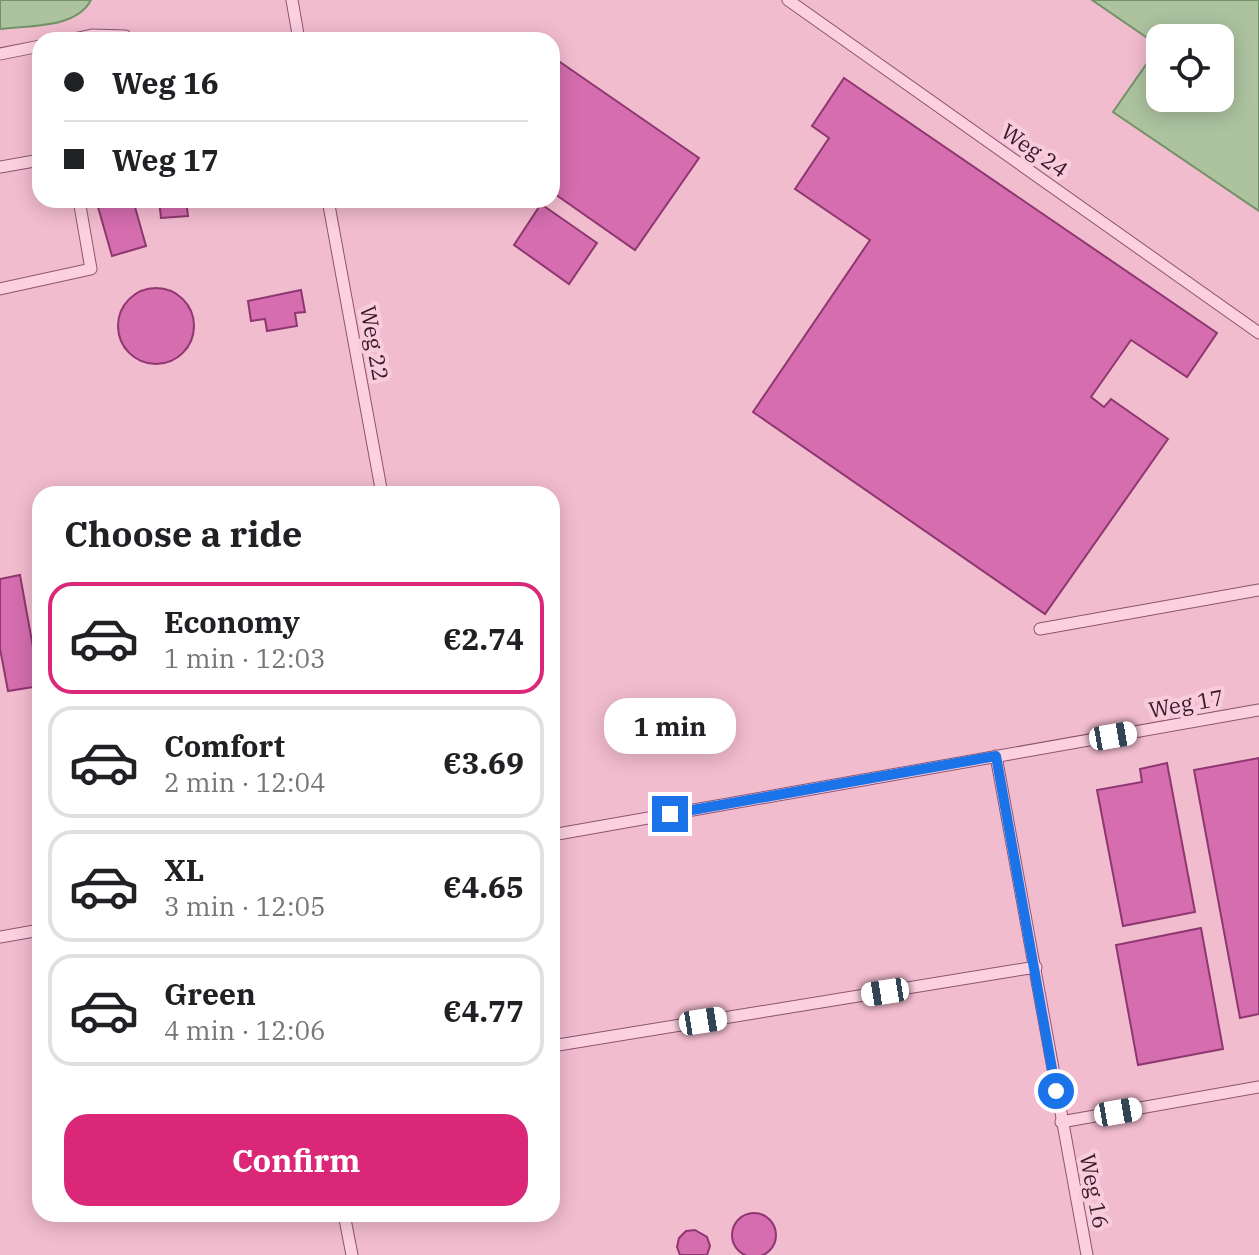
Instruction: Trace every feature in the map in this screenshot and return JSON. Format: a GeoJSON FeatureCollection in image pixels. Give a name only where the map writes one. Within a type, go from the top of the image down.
{"type":"FeatureCollection","features":[{"type":"Feature","properties":{"kind":"lane"},"geometry":{"type":"LineString","coordinates":[[292,0],[298,32]]}},
{"type":"Feature","properties":{"kind":"lane","name":"Weg 24"},"geometry":{"type":"LineString","coordinates":[[788,0],[1259,333]]}},
{"type":"Feature","properties":{"kind":"lane"},"geometry":{"type":"LineString","coordinates":[[0,54],[32,48]]}},
{"type":"Feature","properties":{"kind":"lane"},"geometry":{"type":"LineString","coordinates":[[0,167],[32,161]]}},
{"type":"Feature","properties":{"kind":"lane"},"geometry":{"type":"LineString","coordinates":[[0,289],[91,269],[80,208]]}},
{"type":"Feature","properties":{"kind":"lane","name":"Weg 22"},"geometry":{"type":"LineString","coordinates":[[329,208],[381,486]]}},
{"type":"Feature","properties":{"kind":"lane"},"geometry":{"type":"LineString","coordinates":[[1040,629],[1259,590]]}},
{"type":"Feature","properties":{"kind":"lane","name":"Weg 17"},"geometry":{"type":"LineString","coordinates":[[560,834],[1259,710]]}},
{"type":"Feature","properties":{"kind":"lane","name":"Weg 16"},"geometry":{"type":"LineString","coordinates":[[996,756],[1087,1255]]}},
{"type":"Feature","properties":{"kind":"lane"},"geometry":{"type":"LineString","coordinates":[[0,937],[32,931]]}},
{"type":"Feature","properties":{"kind":"lane"},"geometry":{"type":"LineString","coordinates":[[560,1045],[1036,967]]}},
{"type":"Feature","properties":{"kind":"lane"},"geometry":{"type":"LineString","coordinates":[[1061,1122],[1259,1087]]}},
{"type":"Feature","properties":{"kind":"lane"},"geometry":{"type":"LineString","coordinates":[[346,1222],[352,1255]]}},
{"type":"Feature","properties":{"kind":"shaded area"},"geometry":{"type":"Polygon","coordinates":[[[0,0],[91,0],[84,9],[63,21],[0,29],[0,0]]]}},
{"type":"Feature","properties":{"kind":"shaded area"},"geometry":{"type":"Polygon","coordinates":[[[1092,0],[1259,0],[1259,211],[1113,112],[1146,65],[1146,112],[1234,112],[1234,24],[1146,24],[1146,37],[1092,0]]]}},
{"type":"Feature","properties":{"kind":"building"},"geometry":{"type":"Polygon","coordinates":[[[560,62],[699,158],[635,250],[560,198],[560,62]]]}},
{"type":"Feature","properties":{"kind":"building"},"geometry":{"type":"Polygon","coordinates":[[[844,78],[1217,333],[1187,377],[1131,340],[1091,397],[1104,407],[1111,399],[1168,439],[1045,614],[753,412],[870,240],[795,189],[829,138],[812,126],[844,78]]]}},
{"type":"Feature","properties":{"kind":"building"},"geometry":{"type":"Polygon","coordinates":[[[98,208],[135,208],[146,246],[112,256],[98,208]]]}},
{"type":"Feature","properties":{"kind":"building"},"geometry":{"type":"Polygon","coordinates":[[[160,208],[187,208],[188,216],[161,218],[160,208]]]}},
{"type":"Feature","properties":{"kind":"building"},"geometry":{"type":"Polygon","coordinates":[[[538,208],[547,208],[597,243],[569,284],[514,245],[538,208]]]}},
{"type":"Feature","properties":{"kind":"building"},"geometry":{"type":"Polygon","coordinates":[[[164,288],[177,294],[188,305],[194,326],[192,341],[177,358],[164,364],[148,364],[135,358],[120,341],[118,318],[124,305],[141,290],[164,288]]]}},
{"type":"Feature","properties":{"kind":"building"},"geometry":{"type":"Polygon","coordinates":[[[301,290],[305,312],[295,313],[297,326],[267,331],[265,319],[251,321],[248,301],[301,290]]]}},
{"type":"Feature","properties":{"kind":"building"},"geometry":{"type":"Polygon","coordinates":[[[20,575],[32,642],[32,687],[8,691],[0,649],[0,579],[20,575]]]}},
{"type":"Feature","properties":{"kind":"building"},"geometry":{"type":"Polygon","coordinates":[[[1259,758],[1259,1014],[1240,1018],[1194,770],[1259,758]]]}},
{"type":"Feature","properties":{"kind":"building"},"geometry":{"type":"Polygon","coordinates":[[[1167,763],[1195,912],[1123,926],[1097,790],[1142,782],[1140,769],[1167,763]]]}},
{"type":"Feature","properties":{"kind":"building"},"geometry":{"type":"Polygon","coordinates":[[[1201,928],[1223,1049],[1138,1065],[1116,945],[1201,928]]]}},
{"type":"Feature","properties":{"kind":"building"},"geometry":{"type":"Polygon","coordinates":[[[754,1213],[770,1219],[776,1235],[770,1251],[750,1256],[738,1251],[732,1235],[738,1219],[754,1213]]]}},
{"type":"Feature","properties":{"kind":"building"},"geometry":{"type":"Polygon","coordinates":[[[695,1230],[707,1237],[710,1246],[707,1255],[680,1255],[677,1247],[679,1238],[686,1231],[695,1230]]]}},
{"type":"Feature","properties":{"kind":"route"},"geometry":{"type":"LineString","coordinates":[[670,814],[996,756],[1056,1091]]}}]}
